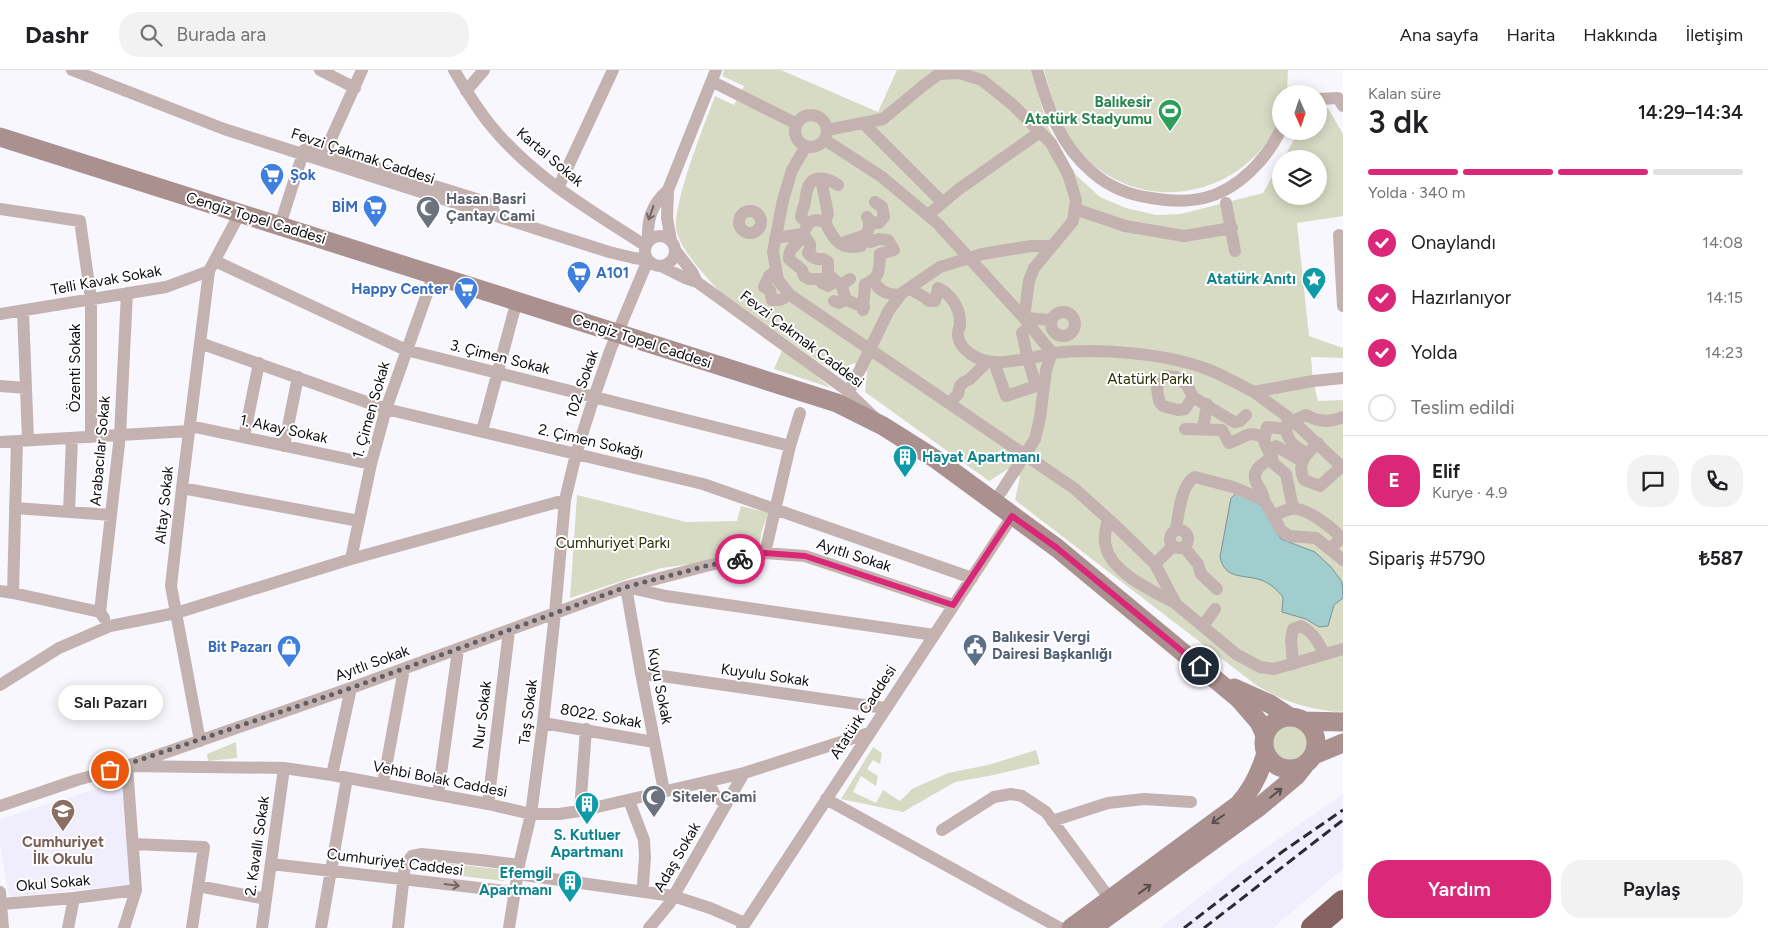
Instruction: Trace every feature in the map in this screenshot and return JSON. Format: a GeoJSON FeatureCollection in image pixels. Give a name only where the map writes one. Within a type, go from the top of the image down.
{"type":"FeatureCollection","features":[{"type":"Feature","properties":{"kind":"highway"},"geometry":{"type":"LineString","coordinates":[[1313,928],[1343,902]]}},
{"type":"Feature","properties":{"kind":"main road","name":"Cengiz Topel Caddesi"},"geometry":{"type":"LineString","coordinates":[[0,137],[837,403],[883,426],[937,460],[1064,555],[1215,678],[1259,722],[1275,765],[1282,768],[1297,769],[1309,760],[1343,743]]}},
{"type":"Feature","properties":{"kind":"main road","name":"Cengiz Topel Caddesi"},"geometry":{"type":"LineString","coordinates":[[1215,678],[1270,704],[1297,719],[1314,732],[1316,740],[1309,760]]}},
{"type":"Feature","properties":{"kind":"main road"},"geometry":{"type":"LineString","coordinates":[[1070,928],[1238,805],[1249,794],[1262,767],[1272,724],[1283,718],[1343,722]]}},
{"type":"Feature","properties":{"kind":"main road"},"geometry":{"type":"LineString","coordinates":[[1092,928],[1273,796],[1296,776],[1309,760]]}},
{"type":"Feature","properties":{"kind":"street","name":"Fevzi Çakmak Caddesi"},"geometry":{"type":"LineString","coordinates":[[72,70],[90,73],[224,129],[609,252],[648,260]]}},
{"type":"Feature","properties":{"kind":"street"},"geometry":{"type":"LineString","coordinates":[[320,70],[355,88]]}},
{"type":"Feature","properties":{"kind":"street"},"geometry":{"type":"LineString","coordinates":[[325,152],[362,70]]}},
{"type":"Feature","properties":{"kind":"street","name":"Kartal Sokak"},"geometry":{"type":"LineString","coordinates":[[454,70],[466,91],[492,127],[517,154],[558,188],[647,244]]}},
{"type":"Feature","properties":{"kind":"street"},"geometry":{"type":"LineString","coordinates":[[466,91],[484,70]]}},
{"type":"Feature","properties":{"kind":"street"},"geometry":{"type":"LineString","coordinates":[[558,188],[613,70]]}},
{"type":"Feature","properties":{"kind":"street"},"geometry":{"type":"LineString","coordinates":[[661,266],[673,260],[673,245],[667,218],[668,190],[716,70]]}},
{"type":"Feature","properties":{"kind":"street"},"geometry":{"type":"LineString","coordinates":[[1037,70],[1051,116],[1066,143],[1092,172],[1110,185],[1134,196],[1177,200],[1204,198],[1224,190],[1242,179],[1259,163],[1276,140]]}},
{"type":"Feature","properties":{"kind":"street"},"geometry":{"type":"LineString","coordinates":[[1001,492],[1035,439],[1040,418],[1039,387],[1028,359],[1022,333],[1027,321],[1029,281],[1034,268],[1073,221],[1075,209],[1076,200],[1068,174],[1052,143],[1013,105],[982,80],[959,73],[940,72],[883,119],[826,135],[817,146],[806,146],[798,140],[795,130],[797,124],[804,117],[814,115],[823,120],[826,135],[882,176],[928,215],[1027,321],[1052,353]]}},
{"type":"Feature","properties":{"kind":"street"},"geometry":{"type":"LineString","coordinates":[[717,84],[797,124]]}},
{"type":"Feature","properties":{"kind":"street"},"geometry":{"type":"LineString","coordinates":[[1328,99],[1338,98],[1343,106]]}},
{"type":"Feature","properties":{"kind":"street"},"geometry":{"type":"LineString","coordinates":[[864,124],[942,202]]}},
{"type":"Feature","properties":{"kind":"street"},"geometry":{"type":"LineString","coordinates":[[928,215],[942,202],[1040,132]]}},
{"type":"Feature","properties":{"kind":"street"},"geometry":{"type":"LineString","coordinates":[[806,146],[792,170],[783,200],[772,252],[778,280],[790,295],[950,403],[1074,490],[1108,519],[1155,564],[1176,604]]}},
{"type":"Feature","properties":{"kind":"street"},"geometry":{"type":"LineString","coordinates":[[280,225],[304,150],[309,148],[486,202],[492,206],[496,216]]}},
{"type":"Feature","properties":{"kind":"street"},"geometry":{"type":"LineString","coordinates":[[821,179],[828,214],[812,225],[789,252],[790,258],[802,270],[804,276],[809,279],[820,279],[822,283],[828,286],[836,281],[828,274],[828,262],[823,259],[818,260],[808,253],[812,225],[809,207],[823,192]]}},
{"type":"Feature","properties":{"kind":"street"},"geometry":{"type":"LineString","coordinates":[[838,185],[829,179],[813,180],[806,193],[801,217],[832,237],[845,249],[854,248],[879,239],[888,240],[894,250],[880,254],[880,270],[874,281],[866,284],[864,309],[840,301],[842,287],[850,279]]}},
{"type":"Feature","properties":{"kind":"street"},"geometry":{"type":"LineString","coordinates":[[668,190],[655,204],[651,212],[648,223],[646,251],[648,260],[684,278],[697,282]]}},
{"type":"Feature","properties":{"kind":"street"},"geometry":{"type":"LineString","coordinates":[[845,249],[853,241],[866,234],[869,228],[868,218],[871,222],[878,223],[884,217],[882,207],[875,202]]}},
{"type":"Feature","properties":{"kind":"street"},"geometry":{"type":"LineString","coordinates":[[1226,203],[1235,251]]}},
{"type":"Feature","properties":{"kind":"street"},"geometry":{"type":"LineString","coordinates":[[1075,209],[1124,226],[1184,236],[1232,228]]}},
{"type":"Feature","properties":{"kind":"street","name":"Özenti Sokak"},"geometry":{"type":"LineString","coordinates":[[0,210],[80,221],[91,299],[91,437]]}},
{"type":"Feature","properties":{"kind":"street"},"geometry":{"type":"LineString","coordinates":[[212,266],[240,213]]}},
{"type":"Feature","properties":{"kind":"street"},"geometry":{"type":"LineString","coordinates":[[760,226],[776,234],[812,225]]}},
{"type":"Feature","properties":{"kind":"street"},"geometry":{"type":"LineString","coordinates":[[1339,235],[1343,306]]}},
{"type":"Feature","properties":{"kind":"street"},"geometry":{"type":"LineString","coordinates":[[647,244],[652,238],[662,236],[673,245],[697,282]]}},
{"type":"Feature","properties":{"kind":"street"},"geometry":{"type":"LineString","coordinates":[[852,386],[889,310],[905,292],[940,267],[982,254],[1030,246],[1051,246]]}},
{"type":"Feature","properties":{"kind":"street","name":"102. Sokak"},"geometry":{"type":"LineString","coordinates":[[555,613],[565,500],[576,454],[594,397],[648,260]]}},
{"type":"Feature","properties":{"kind":"street","name":"Telli Kavak Sokak"},"geometry":{"type":"LineString","coordinates":[[0,314],[166,287],[212,266]]}},
{"type":"Feature","properties":{"kind":"street","name":"Altay Sokak"},"geometry":{"type":"LineString","coordinates":[[200,741],[171,586],[200,343],[212,266]]}},
{"type":"Feature","properties":{"kind":"street","name":"3. Çimen Sokak"},"geometry":{"type":"LineString","coordinates":[[212,266],[406,350],[790,446]]}},
{"type":"Feature","properties":{"kind":"street","name":"1. Çimen Sokak"},"geometry":{"type":"LineString","coordinates":[[351,560],[371,464],[386,409],[434,274]]}},
{"type":"Feature","properties":{"kind":"street"},"geometry":{"type":"LineString","coordinates":[[874,281],[882,292],[889,294],[905,292],[917,294],[926,297],[929,301],[935,300],[938,288],[947,292],[954,300],[957,310],[960,323],[959,341],[966,351],[980,359],[991,362],[1028,359],[1052,353],[1104,352],[1146,355],[1189,363],[1212,371],[1254,392],[1289,422],[1318,443],[1342,467],[1320,486],[1304,480],[1300,466],[1305,457],[1318,443]]}},
{"type":"Feature","properties":{"kind":"street","name":"Fevzi Çakmak Caddesi"},"geometry":{"type":"LineString","coordinates":[[697,282],[845,388],[883,426]]}},
{"type":"Feature","properties":{"kind":"street","name":"Arabacılar Sokak"},"geometry":{"type":"LineString","coordinates":[[100,612],[120,435],[127,293]]}},
{"type":"Feature","properties":{"kind":"street"},"geometry":{"type":"LineString","coordinates":[[482,431],[516,300]]}},
{"type":"Feature","properties":{"kind":"street"},"geometry":{"type":"LineString","coordinates":[[23,311],[26,388],[6,592],[100,612],[110,626]]}},
{"type":"Feature","properties":{"kind":"street"},"geometry":{"type":"LineString","coordinates":[[1065,312],[1072,315],[1075,322],[1074,329],[1066,336],[1054,332],[1051,324],[1057,313],[1065,312]]}},
{"type":"Feature","properties":{"kind":"street"},"geometry":{"type":"LineString","coordinates":[[1027,321],[1052,320]]}},
{"type":"Feature","properties":{"kind":"street"},"geometry":{"type":"LineString","coordinates":[[1066,336],[1067,352]]}},
{"type":"Feature","properties":{"kind":"street","name":"2. Çimen Sokağı"},"geometry":{"type":"LineString","coordinates":[[200,343],[386,409],[703,484],[972,578]]}},
{"type":"Feature","properties":{"kind":"street"},"geometry":{"type":"LineString","coordinates":[[1039,387],[1052,353]]}},
{"type":"Feature","properties":{"kind":"street"},"geometry":{"type":"LineString","coordinates":[[991,362],[1006,396],[1039,387]]}},
{"type":"Feature","properties":{"kind":"street"},"geometry":{"type":"LineString","coordinates":[[950,403],[958,394],[960,386],[964,382],[991,362]]}},
{"type":"Feature","properties":{"kind":"street"},"geometry":{"type":"LineString","coordinates":[[244,437],[259,363]]}},
{"type":"Feature","properties":{"kind":"street"},"geometry":{"type":"LineString","coordinates":[[284,446],[298,377]]}},
{"type":"Feature","properties":{"kind":"street"},"geometry":{"type":"LineString","coordinates":[[1254,392],[1313,381],[1343,378]]}},
{"type":"Feature","properties":{"kind":"street"},"geometry":{"type":"LineString","coordinates":[[0,386],[26,388]]}},
{"type":"Feature","properties":{"kind":"street"},"geometry":{"type":"LineString","coordinates":[[1193,397],[1234,422],[1240,421],[1246,415]]}},
{"type":"Feature","properties":{"kind":"street"},"geometry":{"type":"LineString","coordinates":[[1203,429],[1207,404]]}},
{"type":"Feature","properties":{"kind":"street"},"geometry":{"type":"LineString","coordinates":[[765,553],[790,446],[800,413]]}},
{"type":"Feature","properties":{"kind":"street"},"geometry":{"type":"LineString","coordinates":[[1302,477],[1286,474],[1274,464],[1264,438],[1267,427],[1289,422],[1306,415],[1323,422],[1343,418]]}},
{"type":"Feature","properties":{"kind":"street"},"geometry":{"type":"LineString","coordinates":[[1289,422],[1288,436],[1305,457]]}},
{"type":"Feature","properties":{"kind":"street","name":"1. Akay Sokak"},"geometry":{"type":"LineString","coordinates":[[0,442],[189,429],[244,437],[371,464]]}},
{"type":"Feature","properties":{"kind":"street"},"geometry":{"type":"LineString","coordinates":[[1185,429],[1222,430],[1229,443],[1248,434],[1255,433],[1264,438]]}},
{"type":"Feature","properties":{"kind":"street"},"geometry":{"type":"LineString","coordinates":[[69,512],[72,438]]}},
{"type":"Feature","properties":{"kind":"street"},"geometry":{"type":"LineString","coordinates":[[1272,458],[1272,449],[1276,446],[1305,457]]}},
{"type":"Feature","properties":{"kind":"street"},"geometry":{"type":"LineString","coordinates":[[1272,458],[1255,471],[1255,482],[1261,489],[1264,500],[1281,530],[1289,536],[1316,538],[1343,560]]}},
{"type":"Feature","properties":{"kind":"street"},"geometry":{"type":"LineString","coordinates":[[1286,474],[1293,508]]}},
{"type":"Feature","properties":{"kind":"street"},"geometry":{"type":"LineString","coordinates":[[1155,564],[1189,539],[1187,533],[1182,530],[1176,530],[1182,495],[1191,479],[1195,477],[1233,486],[1264,500]]}},
{"type":"Feature","properties":{"kind":"street"},"geometry":{"type":"LineString","coordinates":[[182,488],[359,521]]}},
{"type":"Feature","properties":{"kind":"street"},"geometry":{"type":"LineString","coordinates":[[0,685],[59,648],[110,626],[176,613],[351,560],[565,500]]}},
{"type":"Feature","properties":{"kind":"street"},"geometry":{"type":"LineString","coordinates":[[15,508],[111,515]]}},
{"type":"Feature","properties":{"kind":"street"},"geometry":{"type":"LineString","coordinates":[[1273,516],[1293,508],[1302,510],[1322,521],[1335,530],[1342,539],[1330,549]]}},
{"type":"Feature","properties":{"kind":"street","name":"Atatürk Caddesi"},"geometry":{"type":"LineString","coordinates":[[744,926],[1012,516]]}},
{"type":"Feature","properties":{"kind":"street"},"geometry":{"type":"LineString","coordinates":[[1108,519],[1105,532],[1105,546],[1117,568],[1176,604],[1236,654],[1260,667],[1274,669],[1343,649]]}},
{"type":"Feature","properties":{"kind":"street"},"geometry":{"type":"LineString","coordinates":[[1179,546],[1198,564],[1202,574],[1217,589]]}},
{"type":"Feature","properties":{"kind":"street","name":"Ayıtlı Sokak"},"geometry":{"type":"LineString","coordinates":[[127,766],[458,650],[626,587],[765,553],[805,556],[953,605]]}},
{"type":"Feature","properties":{"kind":"street"},"geometry":{"type":"LineString","coordinates":[[626,587],[666,596],[934,635]]}},
{"type":"Feature","properties":{"kind":"street","name":"Kuyu Sokak"},"geometry":{"type":"LineString","coordinates":[[626,587],[664,791]]}},
{"type":"Feature","properties":{"kind":"street"},"geometry":{"type":"LineString","coordinates":[[1203,626],[1215,609]]}},
{"type":"Feature","properties":{"kind":"street","name":"Taş Sokak"},"geometry":{"type":"LineString","coordinates":[[509,928],[518,870],[531,814],[555,613]]}},
{"type":"Feature","properties":{"kind":"street"},"geometry":{"type":"LineString","coordinates":[[1293,664],[1290,640],[1293,629],[1301,626],[1308,630],[1319,643],[1324,654]]}},
{"type":"Feature","properties":{"kind":"street","name":"Nur Sokak"},"geometry":{"type":"LineString","coordinates":[[488,804],[509,631]]}},
{"type":"Feature","properties":{"kind":"street"},"geometry":{"type":"LineString","coordinates":[[438,795],[458,650]]}},
{"type":"Feature","properties":{"kind":"street"},"geometry":{"type":"LineString","coordinates":[[383,784],[404,669]]}},
{"type":"Feature","properties":{"kind":"street","name":"Kuyulu Sokak"},"geometry":{"type":"LineString","coordinates":[[641,673],[885,708]]}},
{"type":"Feature","properties":{"kind":"street"},"geometry":{"type":"LineString","coordinates":[[332,775],[351,688]]}},
{"type":"Feature","properties":{"kind":"street","name":"8022. Sokak"},"geometry":{"type":"LineString","coordinates":[[543,723],[654,742]]}},
{"type":"Feature","properties":{"kind":"street"},"geometry":{"type":"LineString","coordinates":[[580,811],[586,729]]}},
{"type":"Feature","properties":{"kind":"street","name":"Vehbi Bolak Caddesi"},"geometry":{"type":"LineString","coordinates":[[0,806],[77,780],[127,766],[284,768],[383,784],[531,814],[559,814],[580,811],[744,773],[869,733]]}},
{"type":"Feature","properties":{"kind":"street"},"geometry":{"type":"LineString","coordinates":[[124,928],[136,890],[127,766]]}},
{"type":"Feature","properties":{"kind":"street","name":"2. Kavallı Sokak"},"geometry":{"type":"LineString","coordinates":[[262,928],[284,768]]}},
{"type":"Feature","properties":{"kind":"street","name":"Adaş Sokak"},"geometry":{"type":"LineString","coordinates":[[649,928],[669,904],[744,773]]}},
{"type":"Feature","properties":{"kind":"street"},"geometry":{"type":"LineString","coordinates":[[321,928],[347,778]]}},
{"type":"Feature","properties":{"kind":"street"},"geometry":{"type":"LineString","coordinates":[[709,781],[714,794],[726,805]]}},
{"type":"Feature","properties":{"kind":"street"},"geometry":{"type":"LineString","coordinates":[[942,830],[994,797],[1011,794],[1022,796],[1046,812],[1110,899]]}},
{"type":"Feature","properties":{"kind":"street"},"geometry":{"type":"LineString","coordinates":[[826,799],[1060,928]]}},
{"type":"Feature","properties":{"kind":"street"},"geometry":{"type":"LineString","coordinates":[[1052,821],[1108,803],[1144,799],[1191,802]]}},
{"type":"Feature","properties":{"kind":"street"},"geometry":{"type":"LineString","coordinates":[[630,803],[644,840],[643,884]]}},
{"type":"Feature","properties":{"kind":"street"},"geometry":{"type":"LineString","coordinates":[[133,844],[204,847],[192,928]]}},
{"type":"Feature","properties":{"kind":"street"},"geometry":{"type":"LineString","coordinates":[[398,928],[405,865],[412,856],[422,854],[480,860],[518,870],[673,896],[710,908],[744,926]]}},
{"type":"Feature","properties":{"kind":"street","name":"Cumhuriyet Caddesi"},"geometry":{"type":"LineString","coordinates":[[271,864],[514,892]]}},
{"type":"Feature","properties":{"kind":"street"},"geometry":{"type":"LineString","coordinates":[[198,886],[266,899]]}},
{"type":"Feature","properties":{"kind":"street","name":"Okul Sokak"},"geometry":{"type":"LineString","coordinates":[[1,898],[74,898],[136,890]]}},
{"type":"Feature","properties":{"kind":"street"},"geometry":{"type":"LineString","coordinates":[[1,898],[3,928]]}},
{"type":"Feature","properties":{"kind":"street"},"geometry":{"type":"LineString","coordinates":[[68,928],[74,898]]}},
{"type":"Feature","properties":{"kind":"shaded area","name":"Cumhuriyet İlk Okulu"},"geometry":{"type":"Polygon","coordinates":[[[122,781],[130,879],[127,885],[9,897],[0,845],[0,819],[122,781]]]}},
{"type":"Feature","properties":{"kind":"shaded area"},"geometry":{"type":"Polygon","coordinates":[[[1343,794],[1343,869],[1273,928],[1160,928],[1238,867],[1343,794]]]}},
{"type":"Feature","properties":{"kind":"green space","name":"Atatürk Parkı"},"geometry":{"type":"Polygon","coordinates":[[[724,70],[781,70],[878,112],[897,70],[1031,70],[1048,127],[1076,175],[1100,197],[1126,208],[1156,215],[1181,214],[1263,193],[1272,177],[1272,205],[1327,205],[1327,150],[1288,150],[1294,140],[1328,140],[1328,108],[1343,134],[1343,216],[1297,223],[1309,336],[1343,348],[1343,358],[1311,357],[1313,381],[1318,401],[1343,400],[1343,711],[1331,711],[1296,704],[1256,685],[1015,500],[1020,477],[1008,469],[989,481],[865,392],[867,372],[854,363],[835,373],[720,292],[684,249],[677,233],[676,221],[683,186],[715,96],[734,105],[744,86],[722,76],[724,70]]]}},
{"type":"Feature","properties":{"kind":"green space","name":"Balıkesir Atatürk Stadyumu"},"geometry":{"type":"Polygon","coordinates":[[[1044,70],[1288,70],[1287,85],[1272,85],[1272,135],[1269,140],[1240,169],[1219,181],[1196,189],[1172,192],[1148,190],[1125,184],[1103,172],[1075,146],[1063,126],[1044,70]]]}},
{"type":"Feature","properties":{"kind":"green space"},"geometry":{"type":"Polygon","coordinates":[[[783,348],[831,388],[774,369],[783,348]]]}},
{"type":"Feature","properties":{"kind":"green space","name":"Cumhuriyet Parkı"},"geometry":{"type":"Polygon","coordinates":[[[577,495],[686,522],[737,521],[741,506],[769,513],[762,530],[758,553],[740,558],[661,568],[570,598],[577,495]]]}},
{"type":"Feature","properties":{"kind":"green space"},"geometry":{"type":"Polygon","coordinates":[[[1291,725],[1305,730],[1310,744],[1305,758],[1291,763],[1277,758],[1272,744],[1277,730],[1291,725]]]}},
{"type":"Feature","properties":{"kind":"green space"},"geometry":{"type":"Polygon","coordinates":[[[236,742],[237,758],[208,761],[207,754],[236,742]]]}},
{"type":"Feature","properties":{"kind":"green space"},"geometry":{"type":"Polygon","coordinates":[[[873,747],[882,753],[880,764],[873,760],[867,769],[878,776],[876,786],[861,776],[853,792],[876,803],[883,790],[900,801],[912,789],[948,773],[988,765],[1036,750],[1040,764],[955,782],[903,812],[841,799],[873,747]]]}},
{"type":"Feature","properties":{"kind":"green space"},"geometry":{"type":"Polygon","coordinates":[[[426,862],[505,870],[504,881],[427,872],[425,870],[426,862]]]}},
{"type":"Feature","properties":{"kind":"water"},"geometry":{"type":"Polygon","coordinates":[[[1237,493],[1263,506],[1281,539],[1315,552],[1331,567],[1342,582],[1343,598],[1334,605],[1328,626],[1319,627],[1306,619],[1282,612],[1283,597],[1273,587],[1261,580],[1230,573],[1222,564],[1220,557],[1231,498],[1237,493]]]}},
{"type":"Feature","properties":{"kind":"railway"},"geometry":{"type":"LineString","coordinates":[[1184,928],[1282,852],[1343,810]]}},
{"type":"Feature","properties":{"kind":"railway"},"geometry":{"type":"LineString","coordinates":[[1204,928],[1343,820]]}},
{"type":"Feature","properties":{"kind":"way so far"},"geometry":{"type":"LineString","coordinates":[[110,770],[127,766],[351,688],[626,587],[740,559]]}},
{"type":"Feature","properties":{"kind":"place","name":"Balıkesir Atatürk Stadyumu"},"geometry":{"type":"Point","coordinates":[1170,132]}},
{"type":"Feature","properties":{"kind":"place","name":"Şok"},"geometry":{"type":"Point","coordinates":[272,196]}},
{"type":"Feature","properties":{"kind":"place","name":"BİM"},"geometry":{"type":"Point","coordinates":[375,228]}},
{"type":"Feature","properties":{"kind":"place","name":"Hasan Basri Çantay Cami"},"geometry":{"type":"Point","coordinates":[428,229]}},
{"type":"Feature","properties":{"kind":"place","name":"A101"},"geometry":{"type":"Point","coordinates":[579,294]}},
{"type":"Feature","properties":{"kind":"place","name":"Atatürk Anıtı"},"geometry":{"type":"Point","coordinates":[1314,300]}},
{"type":"Feature","properties":{"kind":"place","name":"Happy Center"},"geometry":{"type":"Point","coordinates":[466,310]}},
{"type":"Feature","properties":{"kind":"place","name":"Hayat Apartmanı"},"geometry":{"type":"Point","coordinates":[905,478]}},
{"type":"Feature","properties":{"kind":"place","name":"Balıkesir Vergi Dairesi Başkanlığı"},"geometry":{"type":"Point","coordinates":[975,667]}},
{"type":"Feature","properties":{"kind":"place","name":"Bit Pazarı"},"geometry":{"type":"Point","coordinates":[289,668]}},
{"type":"Feature","properties":{"kind":"place","name":"Salı Pazarı"},"geometry":{"type":"Point","coordinates":[110,770]}},
{"type":"Feature","properties":{"kind":"place","name":"Siteler Cami"},"geometry":{"type":"Point","coordinates":[654,818]}},
{"type":"Feature","properties":{"kind":"place","name":"S. Kutluer Apartmanı"},"geometry":{"type":"Point","coordinates":[587,825]}},
{"type":"Feature","properties":{"kind":"place","name":"Cumhuriyet İlk Okulu"},"geometry":{"type":"Point","coordinates":[63,832]}},
{"type":"Feature","properties":{"kind":"place","name":"Efemgil Apartmanı"},"geometry":{"type":"Point","coordinates":[570,903]}},
{"type":"Feature","properties":{"kind":"route"},"geometry":{"type":"LineString","coordinates":[[740,559],[765,553],[805,556],[953,605],[1012,516],[1057,548],[1200,666]]}}]}
